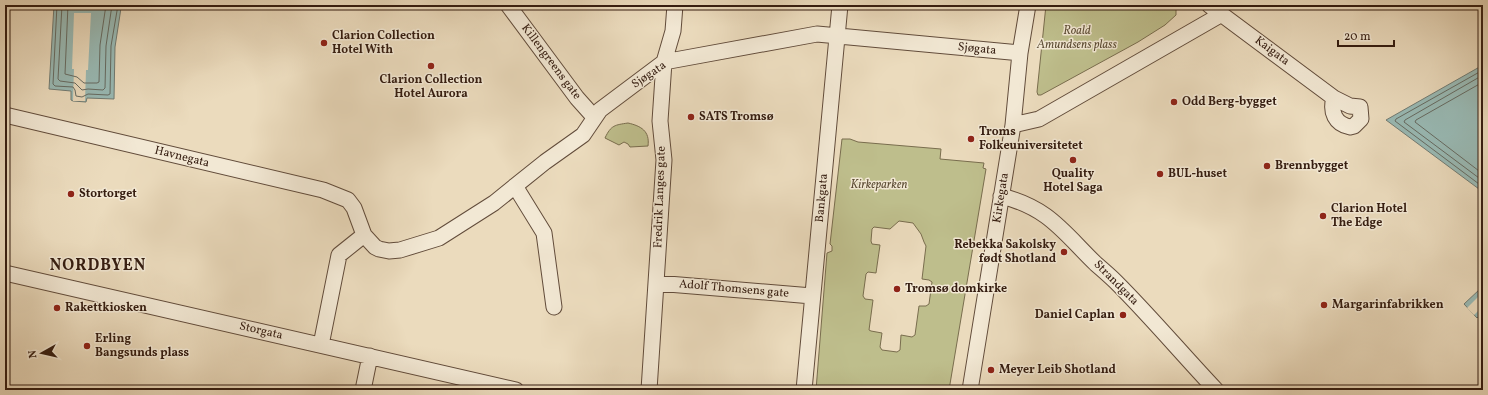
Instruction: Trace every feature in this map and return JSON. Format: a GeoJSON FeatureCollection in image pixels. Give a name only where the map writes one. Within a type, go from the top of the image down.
{"type":"FeatureCollection","features":[{"type":"Feature","properties":{"kind":"street","name":"Killengreens gate"},"geometry":{"type":"LineString","coordinates":[[508,5],[577,98],[594,117]]}},
{"type":"Feature","properties":{"kind":"street","name":"Fredrik Langes gate"},"geometry":{"type":"LineString","coordinates":[[649,390],[664,160],[660,121],[664,62],[673,31],[675,5]]}},
{"type":"Feature","properties":{"kind":"street","name":"Bankgata"},"geometry":{"type":"LineString","coordinates":[[804,390],[840,5]]}},
{"type":"Feature","properties":{"kind":"street","name":"Kirkegata"},"geometry":{"type":"LineString","coordinates":[[970,390],[1013,125],[1020,53],[1028,5]]}},
{"type":"Feature","properties":{"kind":"street","name":"Kaigata"},"geometry":{"type":"LineString","coordinates":[[1209,5],[1334,98]]}},
{"type":"Feature","properties":{"kind":"street"},"geometry":{"type":"LineString","coordinates":[[1013,125],[1039,119],[1222,14]]}},
{"type":"Feature","properties":{"kind":"street","name":"Sjøgata"},"geometry":{"type":"LineString","coordinates":[[354,208],[364,235],[368,241],[379,249],[389,251],[400,250],[439,238],[494,203],[583,135],[600,110],[664,62],[817,34],[1020,53]]}},
{"type":"Feature","properties":{"kind":"street","name":"Havnegata"},"geometry":{"type":"LineString","coordinates":[[5,115],[323,190],[348,200],[354,208]]}},
{"type":"Feature","properties":{"kind":"street"},"geometry":{"type":"LineString","coordinates":[[515,186],[544,233],[554,307]]}},
{"type":"Feature","properties":{"kind":"street","name":"Strandgata"},"geometry":{"type":"LineString","coordinates":[[1001,196],[1014,199],[1028,205],[1045,214],[1057,224],[1116,282],[1216,390]]}},
{"type":"Feature","properties":{"kind":"street"},"geometry":{"type":"LineString","coordinates":[[321,345],[339,255],[364,235]]}},
{"type":"Feature","properties":{"kind":"street","name":"Storgata"},"geometry":{"type":"LineString","coordinates":[[5,273],[516,390]]}},
{"type":"Feature","properties":{"kind":"street","name":"Adolf Thomsens gate"},"geometry":{"type":"LineString","coordinates":[[656,283],[812,296]]}},
{"type":"Feature","properties":{"kind":"street"},"geometry":{"type":"LineString","coordinates":[[362,390],[370,356]]}},
{"type":"Feature","properties":{"kind":"green space","name":"Roald Amundsens plass"},"geometry":{"type":"Polygon","coordinates":[[[1046,5],[1176,5],[1176,15],[1165,25],[1138,42],[1041,95],[1038,95],[1037,92],[1046,5]]]}},
{"type":"Feature","properties":{"kind":"green space"},"geometry":{"type":"Polygon","coordinates":[[[628,123],[644,130],[648,136],[648,146],[630,147],[624,142],[619,145],[605,138],[609,130],[614,126],[628,123]]]}},
{"type":"Feature","properties":{"kind":"green space","name":"Kirkeparken"},"geometry":{"type":"Polygon","coordinates":[[[842,139],[850,139],[858,142],[941,149],[940,159],[984,163],[983,168],[986,169],[949,390],[816,390],[827,253],[832,251],[832,246],[830,244],[842,139]],[[899,221],[890,229],[874,227],[872,229],[872,244],[880,245],[876,273],[868,272],[866,274],[863,296],[865,299],[873,300],[869,330],[882,333],[880,347],[882,350],[897,352],[900,350],[901,335],[912,337],[915,335],[919,306],[926,306],[929,304],[932,282],[922,279],[926,246],[921,234],[913,223],[899,221]]]}},
{"type":"Feature","properties":{"kind":"water"},"geometry":{"type":"Polygon","coordinates":[[[54,5],[125,5],[121,8],[115,47],[114,99],[87,98],[86,102],[73,101],[71,100],[71,91],[49,89],[54,5]]]}},
{"type":"Feature","properties":{"kind":"water"},"geometry":{"type":"Polygon","coordinates":[[[1483,65],[1483,192],[1386,120],[1483,65]]]}},
{"type":"Feature","properties":{"kind":"water"},"geometry":{"type":"Polygon","coordinates":[[[1483,276],[1483,312],[1477,318],[1464,304],[1480,289],[1483,276]]]}},
{"type":"Feature","properties":{"kind":"pier"},"geometry":{"type":"Polygon","coordinates":[[[74,13],[91,13],[85,101],[73,101],[74,69],[72,69],[74,13]]]}},
{"type":"Feature","properties":{"kind":"pier"},"geometry":{"type":"Polygon","coordinates":[[[1483,292],[1483,306],[1474,315],[1467,308],[1483,292]]]}},
{"type":"Feature","properties":{"kind":"place","name":"Clarion Collection Hotel With"},"geometry":{"type":"Point","coordinates":[324,43]}},
{"type":"Feature","properties":{"kind":"place","name":"Clarion Collection Hotel Aurora"},"geometry":{"type":"Point","coordinates":[431,66]}},
{"type":"Feature","properties":{"kind":"place","name":"Odd Berg-bygget"},"geometry":{"type":"Point","coordinates":[1174,102]}},
{"type":"Feature","properties":{"kind":"place","name":"SATS Tromsø"},"geometry":{"type":"Point","coordinates":[691,117]}},
{"type":"Feature","properties":{"kind":"place","name":"Troms Folkeuniversitetet"},"geometry":{"type":"Point","coordinates":[971,139]}},
{"type":"Feature","properties":{"kind":"place","name":"Quality Hotel Saga"},"geometry":{"type":"Point","coordinates":[1073,160]}},
{"type":"Feature","properties":{"kind":"place","name":"Brennbygget"},"geometry":{"type":"Point","coordinates":[1267,166]}},
{"type":"Feature","properties":{"kind":"place","name":"BUL-huset"},"geometry":{"type":"Point","coordinates":[1160,174]}},
{"type":"Feature","properties":{"kind":"place","name":"Stortorget"},"geometry":{"type":"Point","coordinates":[71,194]}},
{"type":"Feature","properties":{"kind":"place","name":"Clarion Hotel The Edge"},"geometry":{"type":"Point","coordinates":[1323,216]}},
{"type":"Feature","properties":{"kind":"place","name":"Rebekka Sakolsky født Shotland"},"geometry":{"type":"Point","coordinates":[1064,252]}},
{"type":"Feature","properties":{"kind":"place","name":"Tromsø domkirke"},"geometry":{"type":"Point","coordinates":[897,289]}},
{"type":"Feature","properties":{"kind":"place","name":"Margarinfabrikken"},"geometry":{"type":"Point","coordinates":[1324,305]}},
{"type":"Feature","properties":{"kind":"place","name":"Rakettkiosken"},"geometry":{"type":"Point","coordinates":[57,308]}},
{"type":"Feature","properties":{"kind":"place","name":"Daniel Caplan"},"geometry":{"type":"Point","coordinates":[1123,315]}},
{"type":"Feature","properties":{"kind":"place","name":"Erling Bangsunds plass"},"geometry":{"type":"Point","coordinates":[87,346]}},
{"type":"Feature","properties":{"kind":"place","name":"Meyer Leib Shotland"},"geometry":{"type":"Point","coordinates":[991,370]}},
{"type":"Feature","properties":{"kind":"district","name":"NORDBYEN"},"geometry":{"type":"Point","coordinates":[98,266]}}]}
